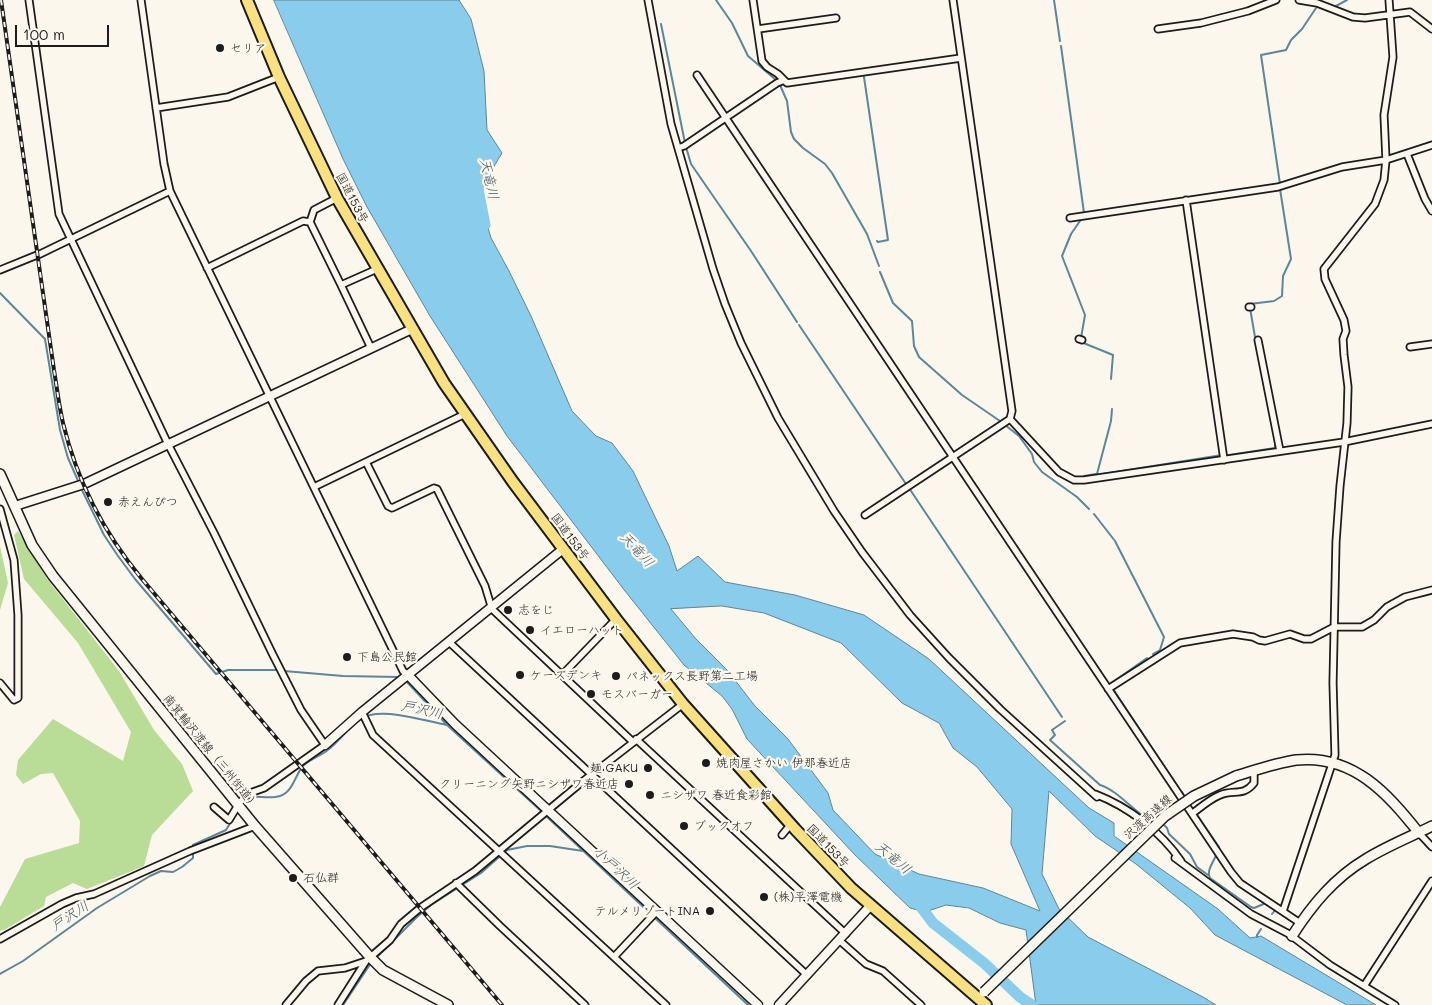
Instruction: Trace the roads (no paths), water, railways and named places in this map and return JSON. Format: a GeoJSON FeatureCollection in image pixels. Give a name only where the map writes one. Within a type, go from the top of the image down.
{"type":"FeatureCollection","features":[{"type":"Feature","properties":{"kind":"highway","name":"国道153号"},"geometry":{"type":"LineString","coordinates":[[248,0],[279,78],[337,198],[377,268],[444,383],[563,549],[683,704],[790,824],[833,870],[980,1000]]}},
{"type":"Feature","properties":{"kind":"main road","name":"南箕輪沢渡線（三州街道）"},"geometry":{"type":"LineString","coordinates":[[0,476],[32,545],[53,576],[255,826],[370,960],[383,970],[448,1005]]}},
{"type":"Feature","properties":{"kind":"main road","name":"沢渡高遠線"},"geometry":{"type":"LineString","coordinates":[[980,1000],[1165,816],[1194,796],[1236,776],[1279,763],[1298,760],[1333,763],[1373,783],[1395,802],[1419,833]]}},
{"type":"Feature","properties":{"kind":"main road"},"geometry":{"type":"LineString","coordinates":[[1292,936],[1326,890],[1349,870],[1366,859],[1432,826]]}},
{"type":"Feature","properties":{"kind":"street"},"geometry":{"type":"LineString","coordinates":[[29,0],[59,214],[168,444],[301,710],[326,745]]}},
{"type":"Feature","properties":{"kind":"street"},"geometry":{"type":"LineString","coordinates":[[141,0],[164,164],[170,192],[404,671],[455,724],[758,1005]]}},
{"type":"Feature","properties":{"kind":"street"},"geometry":{"type":"LineString","coordinates":[[648,0],[665,96],[713,269],[741,343],[778,418],[834,511],[862,552],[905,608],[949,658],[1007,715],[1095,796],[1120,808],[1158,834],[1184,866]]}},
{"type":"Feature","properties":{"kind":"street"},"geometry":{"type":"LineString","coordinates":[[754,0],[764,64],[787,83],[962,58]]}},
{"type":"Feature","properties":{"kind":"street"},"geometry":{"type":"LineString","coordinates":[[865,514],[1006,421],[1012,411],[953,0]]}},
{"type":"Feature","properties":{"kind":"street"},"geometry":{"type":"LineString","coordinates":[[1158,29],[1201,23],[1276,0]]}},
{"type":"Feature","properties":{"kind":"street"},"geometry":{"type":"LineString","coordinates":[[1299,0],[1317,1],[1353,17],[1410,12],[1432,29]]}},
{"type":"Feature","properties":{"kind":"street"},"geometry":{"type":"LineString","coordinates":[[1283,911],[1335,755],[1333,683],[1336,542],[1347,423],[1348,387],[1344,355],[1346,331],[1339,307],[1325,279],[1324,269],[1375,204],[1381,190],[1386,160],[1384,114],[1393,57],[1389,0]]}},
{"type":"Feature","properties":{"kind":"street"},"geometry":{"type":"LineString","coordinates":[[758,29],[836,18]]}},
{"type":"Feature","properties":{"kind":"street"},"geometry":{"type":"LineString","coordinates":[[697,75],[1235,878],[1300,923]]}},
{"type":"Feature","properties":{"kind":"street"},"geometry":{"type":"LineString","coordinates":[[156,108],[228,97],[279,78]]}},
{"type":"Feature","properties":{"kind":"street"},"geometry":{"type":"LineString","coordinates":[[678,148],[684,146],[784,80]]}},
{"type":"Feature","properties":{"kind":"street"},"geometry":{"type":"LineString","coordinates":[[1070,218],[1280,186],[1342,167],[1386,160],[1432,145]]}},
{"type":"Feature","properties":{"kind":"street"},"geometry":{"type":"LineString","coordinates":[[1407,154],[1425,199],[1432,211]]}},
{"type":"Feature","properties":{"kind":"street"},"geometry":{"type":"LineString","coordinates":[[0,270],[38,255],[170,192]]}},
{"type":"Feature","properties":{"kind":"street"},"geometry":{"type":"LineString","coordinates":[[337,198],[314,210],[310,222],[371,348]]}},
{"type":"Feature","properties":{"kind":"street"},"geometry":{"type":"LineString","coordinates":[[1186,200],[1224,460]]}},
{"type":"Feature","properties":{"kind":"street"},"geometry":{"type":"LineString","coordinates":[[207,268],[303,221],[310,222]]}},
{"type":"Feature","properties":{"kind":"street"},"geometry":{"type":"LineString","coordinates":[[341,285],[377,268]]}},
{"type":"Feature","properties":{"kind":"street"},"geometry":{"type":"LineString","coordinates":[[15,506],[40,497],[73,489],[412,329]]}},
{"type":"Feature","properties":{"kind":"street"},"geometry":{"type":"LineString","coordinates":[[1258,340],[1280,451]]}},
{"type":"Feature","properties":{"kind":"street"},"geometry":{"type":"LineString","coordinates":[[1410,347],[1432,344]]}},
{"type":"Feature","properties":{"kind":"street"},"geometry":{"type":"LineString","coordinates":[[314,487],[465,414]]}},
{"type":"Feature","properties":{"kind":"street"},"geometry":{"type":"LineString","coordinates":[[1006,421],[1053,466],[1074,480],[1098,479],[1344,442],[1432,424]]}},
{"type":"Feature","properties":{"kind":"street"},"geometry":{"type":"LineString","coordinates":[[366,462],[388,506],[392,508],[437,488],[485,586],[492,609],[846,934]]}},
{"type":"Feature","properties":{"kind":"street"},"geometry":{"type":"LineString","coordinates":[[0,509],[14,560],[18,615],[18,698],[14,700],[10,697],[0,683]]}},
{"type":"Feature","properties":{"kind":"street"},"geometry":{"type":"LineString","coordinates":[[214,807],[228,820],[238,805],[250,793],[264,788],[364,716],[408,675],[492,609],[563,549]]}},
{"type":"Feature","properties":{"kind":"street"},"geometry":{"type":"LineString","coordinates":[[1108,689],[1180,643],[1233,634],[1266,641],[1290,634],[1304,639],[1311,639],[1334,627],[1362,628],[1374,620],[1387,607],[1406,597],[1432,590]]}},
{"type":"Feature","properties":{"kind":"street"},"geometry":{"type":"LineString","coordinates":[[562,675],[616,619]]}},
{"type":"Feature","properties":{"kind":"street"},"geometry":{"type":"LineString","coordinates":[[449,642],[807,975]]}},
{"type":"Feature","properties":{"kind":"street"},"geometry":{"type":"LineString","coordinates":[[338,1005],[370,960],[420,908],[459,885],[474,871],[501,854],[592,774],[683,704]]}},
{"type":"Feature","properties":{"kind":"street"},"geometry":{"type":"LineString","coordinates":[[364,716],[374,734],[501,854],[666,1005]]}},
{"type":"Feature","properties":{"kind":"street"},"geometry":{"type":"LineString","coordinates":[[1193,814],[1220,795],[1250,789],[1254,783],[1254,771]]}},
{"type":"Feature","properties":{"kind":"street"},"geometry":{"type":"LineString","coordinates":[[782,835],[790,824]]}},
{"type":"Feature","properties":{"kind":"street"},"geometry":{"type":"LineString","coordinates":[[0,939],[62,904],[124,882],[193,850],[255,826]]}},
{"type":"Feature","properties":{"kind":"street"},"geometry":{"type":"LineString","coordinates":[[1419,833],[1432,847]]}},
{"type":"Feature","properties":{"kind":"street"},"geometry":{"type":"LineString","coordinates":[[1175,858],[1251,914],[1292,936],[1330,965],[1395,1005]]}},
{"type":"Feature","properties":{"kind":"street"},"geometry":{"type":"LineString","coordinates":[[1364,986],[1432,881]]}},
{"type":"Feature","properties":{"kind":"street"},"geometry":{"type":"LineString","coordinates":[[459,885],[585,1005]]}},
{"type":"Feature","properties":{"kind":"street"},"geometry":{"type":"LineString","coordinates":[[779,1005],[871,905]]}},
{"type":"Feature","properties":{"kind":"street"},"geometry":{"type":"LineString","coordinates":[[614,956],[656,911]]}},
{"type":"Feature","properties":{"kind":"street"},"geometry":{"type":"LineString","coordinates":[[839,940],[866,964],[883,971],[920,1005]]}},
{"type":"Feature","properties":{"kind":"street"},"geometry":{"type":"LineString","coordinates":[[286,1005],[306,981],[318,971],[345,968],[370,960]]}},
{"type":"Feature","properties":{"kind":"water"},"geometry":{"type":"Polygon","coordinates":[[[274,0],[459,0],[471,19],[484,71],[487,130],[502,153],[484,183],[481,205],[491,238],[531,316],[572,411],[596,436],[612,443],[633,471],[669,546],[677,571],[698,556],[725,582],[795,595],[864,615],[929,659],[1089,808],[1114,823],[1114,836],[1218,909],[1250,938],[1261,936],[1376,1005],[1347,1005],[1215,935],[1190,908],[1136,864],[1095,836],[1049,791],[1042,874],[1059,909],[1088,937],[1216,1005],[1036,1005],[1026,930],[1000,923],[969,908],[946,905],[925,912],[910,908],[854,854],[747,739],[732,709],[722,696],[684,665],[507,436],[430,316],[367,207],[344,161],[274,0]],[[722,606],[671,609],[696,639],[727,670],[755,706],[788,739],[828,793],[833,810],[875,854],[919,874],[983,888],[1040,911],[1011,844],[1012,809],[977,767],[953,748],[939,723],[902,703],[841,643],[764,613],[722,606]]]}},
{"type":"Feature","properties":{"kind":"waterway"},"geometry":{"type":"LineString","coordinates":[[716,0],[732,23],[748,56],[776,80]]}},
{"type":"Feature","properties":{"kind":"waterway"},"geometry":{"type":"LineString","coordinates":[[1054,0],[1060,41]]}},
{"type":"Feature","properties":{"kind":"waterway"},"geometry":{"type":"LineString","coordinates":[[1334,7],[1347,0]]}},
{"type":"Feature","properties":{"kind":"waterway"},"geometry":{"type":"LineString","coordinates":[[1280,184],[1261,55],[1286,50],[1291,40],[1302,29],[1316,8]]}},
{"type":"Feature","properties":{"kind":"waterway"},"geometry":{"type":"LineString","coordinates":[[661,24],[685,143]]}},
{"type":"Feature","properties":{"kind":"waterway"},"geometry":{"type":"LineString","coordinates":[[1061,46],[1084,213]]}},
{"type":"Feature","properties":{"kind":"waterway"},"geometry":{"type":"LineString","coordinates":[[864,77],[888,240],[877,241]]}},
{"type":"Feature","properties":{"kind":"waterway"},"geometry":{"type":"LineString","coordinates":[[780,85],[787,101],[791,132],[794,139],[825,164],[832,173],[867,234],[879,266]]}},
{"type":"Feature","properties":{"kind":"waterway"},"geometry":{"type":"LineString","coordinates":[[686,147],[691,164],[797,322]]}},
{"type":"Feature","properties":{"kind":"waterway","name":"天竜川"},"geometry":{"type":"LineString","coordinates":[[478,189],[485,225]]}},
{"type":"Feature","properties":{"kind":"waterway"},"geometry":{"type":"LineString","coordinates":[[1250,304],[1274,301],[1282,296],[1283,276],[1291,259],[1280,189]]}},
{"type":"Feature","properties":{"kind":"waterway"},"geometry":{"type":"LineString","coordinates":[[1081,338],[1085,315],[1062,256],[1071,234],[1082,218]]}},
{"type":"Feature","properties":{"kind":"waterway"},"geometry":{"type":"LineString","coordinates":[[880,272],[893,303],[912,321],[914,346],[919,357],[962,395],[1019,436],[1042,472],[1077,497],[1089,509]]}},
{"type":"Feature","properties":{"kind":"waterway"},"geometry":{"type":"LineString","coordinates":[[0,293],[45,339],[60,430],[68,458],[79,483]]}},
{"type":"Feature","properties":{"kind":"waterway"},"geometry":{"type":"LineString","coordinates":[[1250,308],[1255,337]]}},
{"type":"Feature","properties":{"kind":"waterway"},"geometry":{"type":"LineString","coordinates":[[799,325],[906,484]]}},
{"type":"Feature","properties":{"kind":"waterway"},"geometry":{"type":"LineString","coordinates":[[1081,342],[1113,355],[1111,379]]}},
{"type":"Feature","properties":{"kind":"waterway"},"geometry":{"type":"LineString","coordinates":[[1097,474],[1111,421],[1112,409]]}},
{"type":"Feature","properties":{"kind":"waterway"},"geometry":{"type":"LineString","coordinates":[[1229,455],[1275,448],[1275,442]]}},
{"type":"Feature","properties":{"kind":"waterway"},"geometry":{"type":"LineString","coordinates":[[1103,474],[1222,455]]}},
{"type":"Feature","properties":{"kind":"waterway"},"geometry":{"type":"LineString","coordinates":[[1084,476],[1096,474]]}},
{"type":"Feature","properties":{"kind":"waterway"},"geometry":{"type":"LineString","coordinates":[[81,488],[104,535],[118,556],[135,579],[216,674],[228,670],[279,670]]}},
{"type":"Feature","properties":{"kind":"waterway"},"geometry":{"type":"LineString","coordinates":[[909,488],[1062,717]]}},
{"type":"Feature","properties":{"kind":"waterway"},"geometry":{"type":"LineString","coordinates":[[1094,514],[1115,541],[1164,637],[1160,650],[1153,654]]}},
{"type":"Feature","properties":{"kind":"waterway"},"geometry":{"type":"LineString","coordinates":[[1110,684],[1147,658]]}},
{"type":"Feature","properties":{"kind":"waterway"},"geometry":{"type":"LineString","coordinates":[[284,671],[343,676],[398,677]]}},
{"type":"Feature","properties":{"kind":"waterway","name":"戸沢川"},"geometry":{"type":"LineString","coordinates":[[406,681],[447,725],[541,811]]}},
{"type":"Feature","properties":{"kind":"waterway"},"geometry":{"type":"LineString","coordinates":[[1113,689],[1178,787]]}},
{"type":"Feature","properties":{"kind":"waterway","name":"戸沢川"},"geometry":{"type":"LineString","coordinates":[[242,804],[250,797],[273,797],[284,794],[291,787],[303,766],[323,754],[364,717],[388,714],[447,725]]}},
{"type":"Feature","properties":{"kind":"waterway"},"geometry":{"type":"LineString","coordinates":[[1065,721],[1052,730],[1055,735],[1050,740],[1100,785],[1117,794],[1143,816],[1150,814],[1157,819]]}},
{"type":"Feature","properties":{"kind":"waterway"},"geometry":{"type":"LineString","coordinates":[[1182,792],[1186,799]]}},
{"type":"Feature","properties":{"kind":"waterway","name":"戸沢川"},"geometry":{"type":"LineString","coordinates":[[0,974],[23,961],[97,908],[150,876],[161,871],[173,872],[182,867],[193,858],[193,845],[226,830],[238,811]]}},
{"type":"Feature","properties":{"kind":"waterway"},"geometry":{"type":"LineString","coordinates":[[1197,815],[1219,847],[1218,849]]}},
{"type":"Feature","properties":{"kind":"waterway","name":"小戸沢川"},"geometry":{"type":"LineString","coordinates":[[546,816],[748,1005]]}},
{"type":"Feature","properties":{"kind":"waterway"},"geometry":{"type":"LineString","coordinates":[[1163,824],[1169,834],[1190,854],[1197,867],[1208,875]]}},
{"type":"Feature","properties":{"kind":"waterway","name":"小戸沢川"},"geometry":{"type":"LineString","coordinates":[[376,958],[431,905],[481,873],[507,850],[527,846],[550,846],[583,851]]}},
{"type":"Feature","properties":{"kind":"waterway"},"geometry":{"type":"LineString","coordinates":[[1216,855],[1210,869],[1210,878],[1251,907],[1254,908],[1266,903]]}},
{"type":"Feature","properties":{"kind":"waterway","name":"天竜川"},"geometry":{"type":"LineString","coordinates":[[915,899],[933,923],[984,963],[1020,997],[1032,1005]]}},
{"type":"Feature","properties":{"kind":"waterway"},"geometry":{"type":"LineString","coordinates":[[1272,914],[1276,909]]}},
{"type":"Feature","properties":{"kind":"waterway"},"geometry":{"type":"LineString","coordinates":[[1257,937],[1261,929]]}},
{"type":"Feature","properties":{"kind":"waterway","name":"小戸沢川"},"geometry":{"type":"LineString","coordinates":[[343,1005],[371,963]]}},
{"type":"Feature","properties":{"kind":"railway"},"geometry":{"type":"LineString","coordinates":[[1,0],[60,410],[69,444],[84,486],[104,525],[142,579],[502,1005]]}},
{"type":"Feature","properties":{"kind":"place","name":"セリア"},"geometry":{"type":"Point","coordinates":[220,48]}},
{"type":"Feature","properties":{"kind":"place","name":"赤えんぴつ"},"geometry":{"type":"Point","coordinates":[108,502]}},
{"type":"Feature","properties":{"kind":"place","name":"志をじ"},"geometry":{"type":"Point","coordinates":[508,610]}},
{"type":"Feature","properties":{"kind":"place","name":"イエローハット"},"geometry":{"type":"Point","coordinates":[530,630]}},
{"type":"Feature","properties":{"kind":"place","name":"下島公民館"},"geometry":{"type":"Point","coordinates":[347,657]}},
{"type":"Feature","properties":{"kind":"place","name":"ケーズデンキ"},"geometry":{"type":"Point","coordinates":[520,675]}},
{"type":"Feature","properties":{"kind":"place","name":"パネックス長野第二工場"},"geometry":{"type":"Point","coordinates":[616,676]}},
{"type":"Feature","properties":{"kind":"place","name":"モスバーガー"},"geometry":{"type":"Point","coordinates":[591,694]}},
{"type":"Feature","properties":{"kind":"place","name":"焼肉屋さかい 伊那春近店"},"geometry":{"type":"Point","coordinates":[706,763]}},
{"type":"Feature","properties":{"kind":"place","name":"麺 GAKU"},"geometry":{"type":"Point","coordinates":[648,768]}},
{"type":"Feature","properties":{"kind":"place","name":"クリーニング矢野ニシザワ春近店"},"geometry":{"type":"Point","coordinates":[629,784]}},
{"type":"Feature","properties":{"kind":"place","name":"ニシザワ 春近食彩館"},"geometry":{"type":"Point","coordinates":[650,795]}},
{"type":"Feature","properties":{"kind":"place","name":"ブックオフ"},"geometry":{"type":"Point","coordinates":[684,826]}},
{"type":"Feature","properties":{"kind":"place","name":"石仏群"},"geometry":{"type":"Point","coordinates":[293,878]}},
{"type":"Feature","properties":{"kind":"place","name":"(株)平澤電機"},"geometry":{"type":"Point","coordinates":[764,897]}},
{"type":"Feature","properties":{"kind":"place","name":"テルメリゾートINA"},"geometry":{"type":"Point","coordinates":[710,911]}}]}
